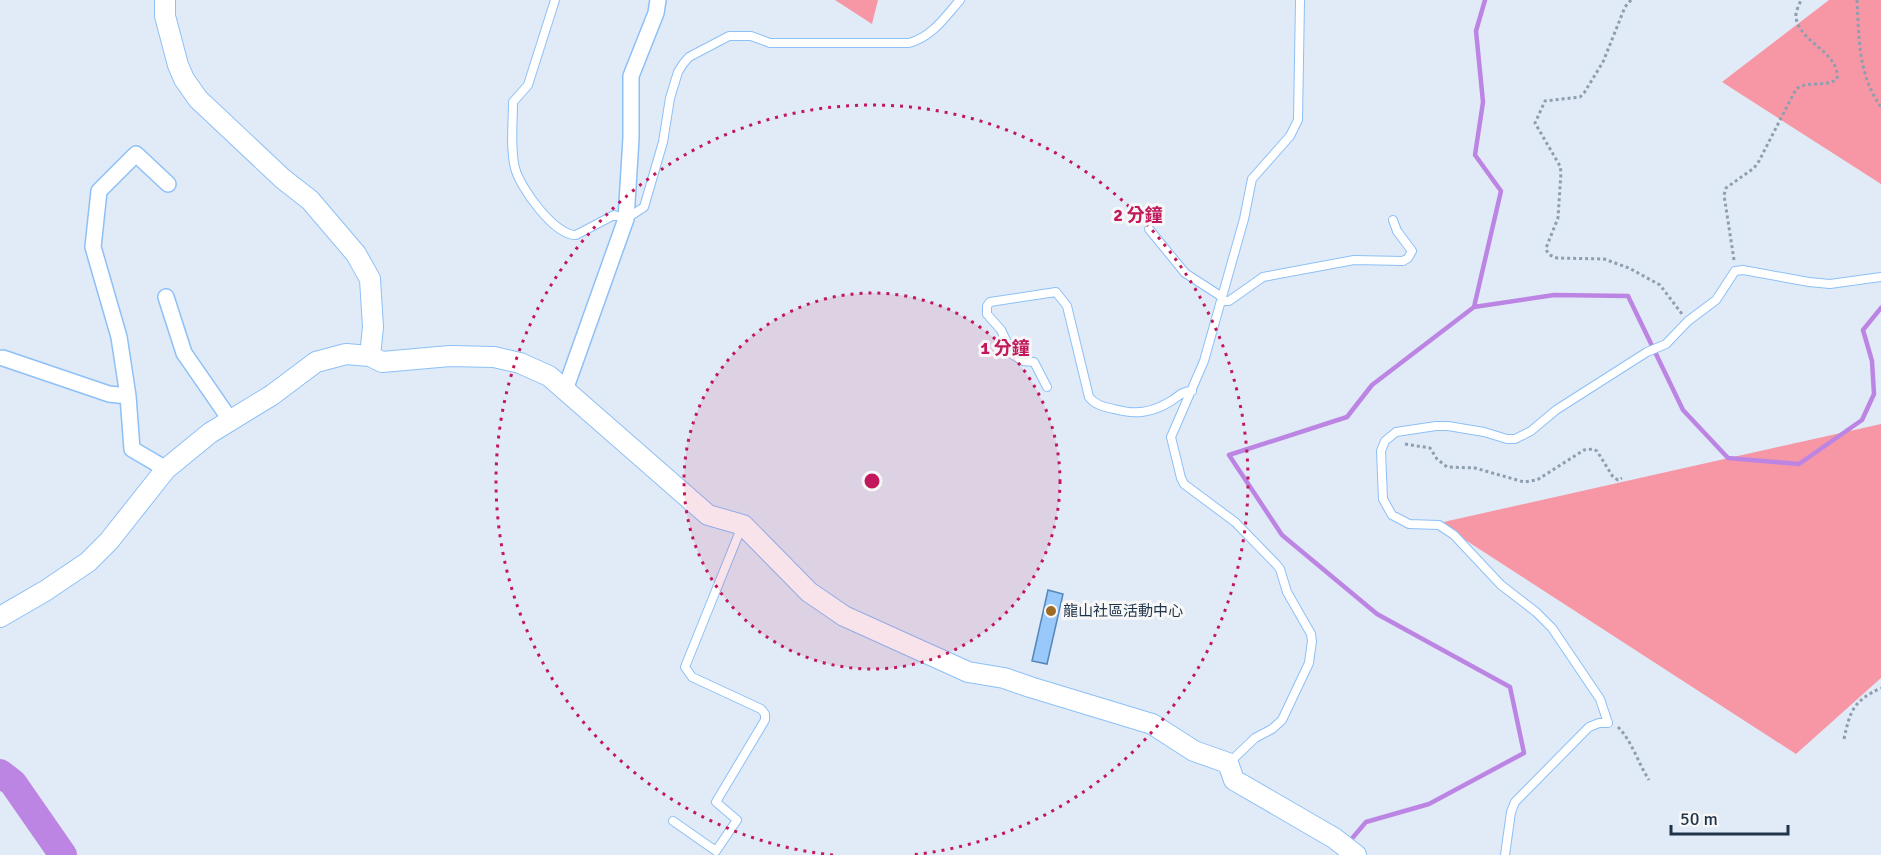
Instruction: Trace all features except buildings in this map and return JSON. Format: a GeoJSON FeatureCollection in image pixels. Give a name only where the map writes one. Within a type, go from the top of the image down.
{"type":"FeatureCollection","features":[{"type":"Feature","properties":{"kind":"street"},"geometry":{"type":"LineString","coordinates":[[165,0],[165,16],[178,65],[183,79],[198,99],[310,201],[356,254],[370,279],[373,327],[370,356]]}},
{"type":"Feature","properties":{"kind":"street"},"geometry":{"type":"LineString","coordinates":[[565,390],[626,219],[631,138],[631,76],[656,13],[658,0]]}},
{"type":"Feature","properties":{"kind":"street"},"geometry":{"type":"LineString","coordinates":[[166,469],[132,450],[128,396],[119,337],[93,247],[99,191],[136,154],[168,184]]}},
{"type":"Feature","properties":{"kind":"street"},"geometry":{"type":"LineString","coordinates":[[166,297],[184,353],[231,421]]}},
{"type":"Feature","properties":{"kind":"street"},"geometry":{"type":"LineString","coordinates":[[0,617],[45,591],[88,562],[109,541],[166,469],[210,433],[272,395],[316,362],[346,354],[370,356],[382,362],[450,357],[494,357],[520,363],[549,376],[708,515],[743,525],[809,592],[844,616],[968,672],[1004,678],[1152,724],[1194,751],[1228,763],[1234,780],[1337,840],[1355,854]]}},
{"type":"Feature","properties":{"kind":"street"},"geometry":{"type":"LineString","coordinates":[[3,358],[109,394],[128,396]]}},
{"type":"Feature","properties":{"kind":"lane"},"geometry":{"type":"LineString","coordinates":[[555,0],[528,85],[513,102],[516,171],[527,193],[556,227],[564,233],[576,234],[614,215],[626,219],[644,207],[663,142],[670,98],[678,72],[689,57],[729,36],[741,35],[751,36],[767,43],[909,44],[930,33],[960,0]]}},
{"type":"Feature","properties":{"kind":"lane"},"geometry":{"type":"LineString","coordinates":[[1228,763],[1255,738],[1272,729],[1282,720],[1309,663],[1312,641],[1308,628],[1287,592],[1280,569],[1276,564],[1235,522],[1191,490],[1180,478],[1171,437],[1204,362],[1244,219],[1252,179],[1290,136],[1298,120],[1300,0]]}},
{"type":"Feature","properties":{"kind":"lane"},"geometry":{"type":"LineString","coordinates":[[1149,229],[1185,273],[1220,295],[1224,302],[1263,278],[1354,260],[1403,261],[1408,258],[1412,250],[1397,231],[1393,220]]}},
{"type":"Feature","properties":{"kind":"lane"},"geometry":{"type":"LineString","coordinates":[[1505,855],[1511,812],[1518,797],[1588,728],[1599,723],[1608,723],[1600,699],[1552,628],[1536,612],[1501,585],[1447,530],[1438,525],[1409,524],[1392,514],[1383,499],[1381,451],[1385,441],[1396,432],[1442,426],[1515,439],[1531,431],[1556,410],[1647,352],[1666,344],[1688,321],[1716,300],[1735,271],[1743,270],[1830,284],[1881,277]]}},
{"type":"Feature","properties":{"kind":"lane"},"geometry":{"type":"LineString","coordinates":[[1047,387],[1034,362],[1023,362],[1013,355],[1000,330],[987,314],[987,306],[990,302],[1056,292],[1067,306],[1089,397],[1100,405],[1126,413],[1146,412],[1158,408],[1184,391],[1192,391]]}},
{"type":"Feature","properties":{"kind":"lane"},"geometry":{"type":"LineString","coordinates":[[673,821],[716,851],[736,819],[716,802],[765,720],[765,714],[761,709],[693,677],[685,668],[743,525]]}},
{"type":"Feature","properties":{"kind":"path"},"geometry":{"type":"LineString","coordinates":[[1631,0],[1625,7],[1603,62],[1584,93],[1580,97],[1545,101],[1535,123],[1560,166],[1558,218],[1546,252],[1557,258],[1604,259],[1629,268],[1660,285],[1688,321]]}},
{"type":"Feature","properties":{"kind":"path"},"geometry":{"type":"LineString","coordinates":[[1735,271],[1725,191],[1756,164],[1796,89],[1808,83],[1830,83],[1837,79],[1835,64],[1809,39],[1798,22],[1796,14],[1801,0]]}},
{"type":"Feature","properties":{"kind":"path"},"geometry":{"type":"LineString","coordinates":[[1857,0],[1861,61],[1868,85],[1881,106]]}},
{"type":"Feature","properties":{"kind":"path"},"geometry":{"type":"LineString","coordinates":[[1385,441],[1430,448],[1437,459],[1447,467],[1475,468],[1524,482],[1537,480],[1584,450],[1593,449],[1597,451],[1613,477],[1618,480],[1622,478]]}},
{"type":"Feature","properties":{"kind":"path"},"geometry":{"type":"LineString","coordinates":[[1844,739],[1849,715],[1864,696],[1881,688]]}},
{"type":"Feature","properties":{"kind":"path"},"geometry":{"type":"LineString","coordinates":[[1608,723],[1616,725],[1626,735],[1649,780]]}},
{"type":"Feature","properties":{"kind":"shaded area"},"geometry":{"type":"Polygon","coordinates":[[[835,0],[878,0],[872,24],[835,0]]]}},
{"type":"Feature","properties":{"kind":"shaded area"},"geometry":{"type":"Polygon","coordinates":[[[1829,0],[1881,0],[1881,184],[1722,82],[1829,0]]]}},
{"type":"Feature","properties":{"kind":"shaded area"},"geometry":{"type":"Polygon","coordinates":[[[1881,424],[1881,678],[1796,754],[1439,523],[1881,424]]]}},
{"type":"Feature","properties":{"kind":"waterway"},"geometry":{"type":"LineString","coordinates":[[1474,307],[1501,191],[1475,155],[1483,102],[1476,31],[1485,0]]}},
{"type":"Feature","properties":{"kind":"waterway"},"geometry":{"type":"LineString","coordinates":[[1349,842],[1366,822],[1429,804],[1524,753],[1510,687],[1377,614],[1282,535],[1229,455],[1347,417],[1372,385],[1474,307],[1554,295],[1628,296],[1683,410],[1728,458],[1799,464],[1862,420],[1874,394],[1872,361],[1863,330],[1881,308]]}},
{"type":"Feature","properties":{"kind":"waterway"},"geometry":{"type":"LineString","coordinates":[[0,773],[13,783],[63,855]]}},
{"type":"Feature","properties":{"kind":"place","name":"龍山社區活動中心"},"geometry":{"type":"Point","coordinates":[1051,611]}}]}
